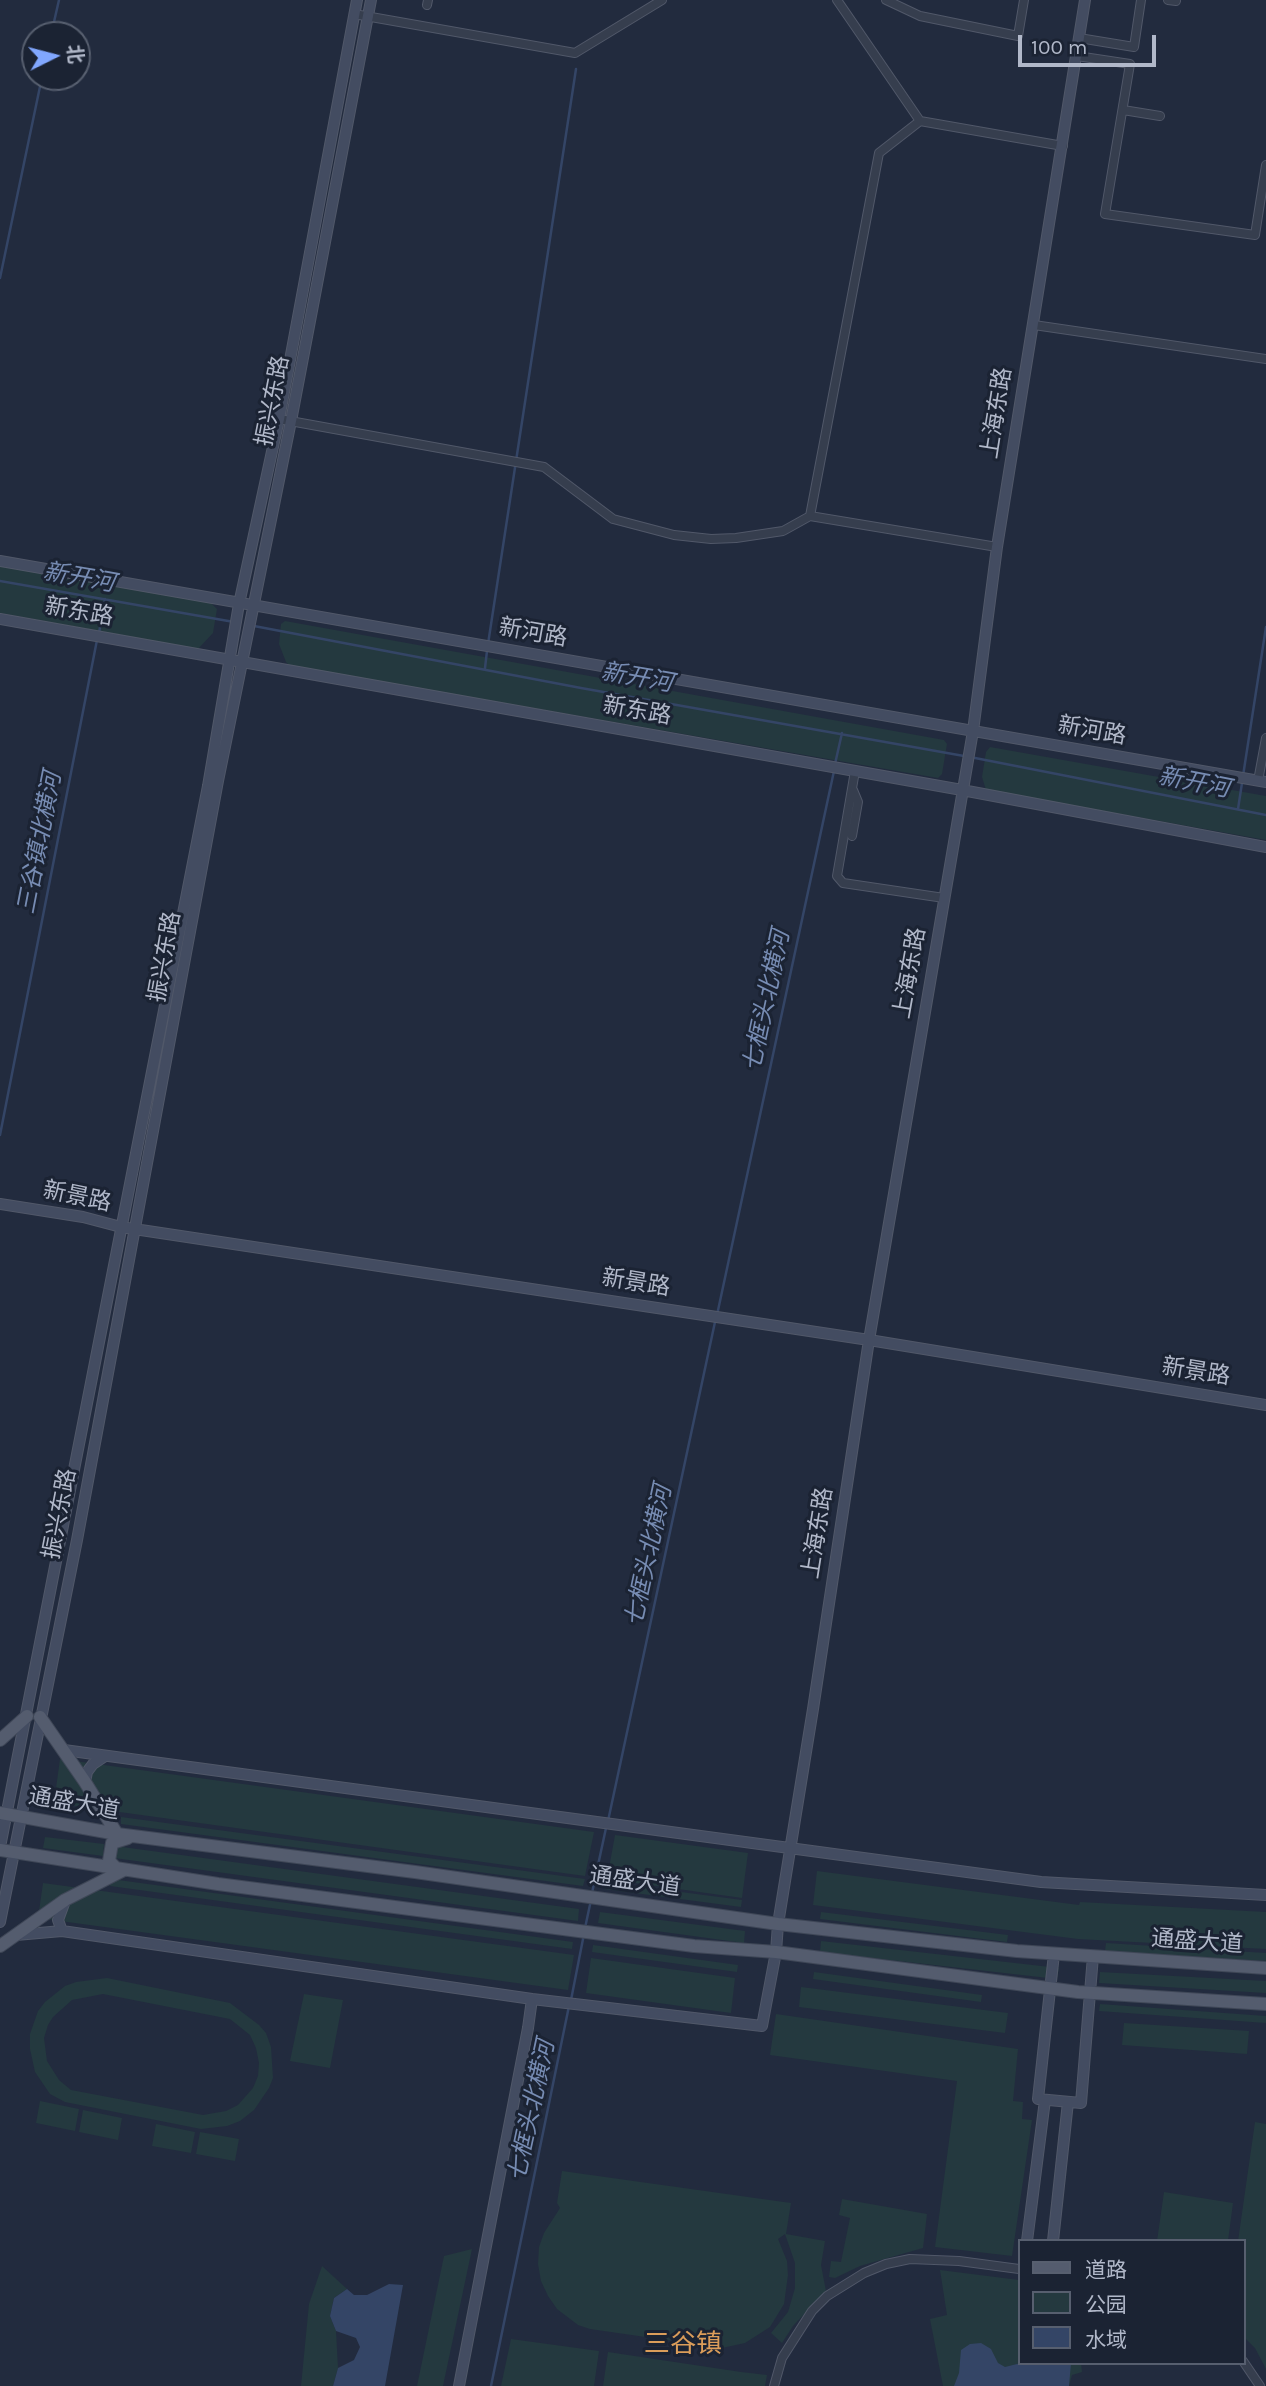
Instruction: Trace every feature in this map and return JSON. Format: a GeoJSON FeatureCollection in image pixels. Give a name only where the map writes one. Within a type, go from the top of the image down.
{"type":"FeatureCollection","features":[{"type":"Feature","properties":{"kind":"main road"},"geometry":{"type":"LineString","coordinates":[[0,1740],[33,1717],[64,1750],[117,1834]]}},
{"type":"Feature","properties":{"kind":"main road","name":"通盛大道"},"geometry":{"type":"LineString","coordinates":[[9,1814],[117,1834],[778,1924],[1054,1954],[1266,1968]]}},
{"type":"Feature","properties":{"kind":"main road"},"geometry":{"type":"LineString","coordinates":[[121,1868],[109,1861],[111,1843],[135,1836]]}},
{"type":"Feature","properties":{"kind":"main road"},"geometry":{"type":"LineString","coordinates":[[0,1849],[218,1884],[619,1937],[776,1952],[1090,1993],[1266,2004]]}},
{"type":"Feature","properties":{"kind":"main road"},"geometry":{"type":"LineString","coordinates":[[0,1946],[65,1900],[121,1868]]}},
{"type":"Feature","properties":{"kind":"street","name":"振兴东路"},"geometry":{"type":"LineString","coordinates":[[33,1717],[121,1227],[205,800],[239,604],[279,418],[357,0]]}},
{"type":"Feature","properties":{"kind":"street","name":"振兴东路"},"geometry":{"type":"LineString","coordinates":[[0,1849],[77,1540],[218,781],[244,662],[371,0]]}},
{"type":"Feature","properties":{"kind":"street"},"geometry":{"type":"LineString","coordinates":[[354,14],[575,53],[662,0]]}},
{"type":"Feature","properties":{"kind":"street"},"geometry":{"type":"LineString","coordinates":[[837,0],[920,121],[1063,146]]}},
{"type":"Feature","properties":{"kind":"street"},"geometry":{"type":"LineString","coordinates":[[886,0],[920,16],[1018,36],[1024,0]]}},
{"type":"Feature","properties":{"kind":"street","name":"上海东路"},"geometry":{"type":"LineString","coordinates":[[534,1999],[762,2026],[776,1952],[778,1924],[869,1340],[970,750],[997,547],[1085,0]]}},
{"type":"Feature","properties":{"kind":"street"},"geometry":{"type":"LineString","coordinates":[[1079,38],[1134,47],[1141,0]]}},
{"type":"Feature","properties":{"kind":"street"},"geometry":{"type":"LineString","coordinates":[[1077,56],[1130,64],[1105,214],[1255,235],[1266,165]]}},
{"type":"Feature","properties":{"kind":"street"},"geometry":{"type":"LineString","coordinates":[[1123,110],[1160,116]]}},
{"type":"Feature","properties":{"kind":"street"},"geometry":{"type":"LineString","coordinates":[[810,516],[879,153],[920,121]]}},
{"type":"Feature","properties":{"kind":"street"},"geometry":{"type":"LineString","coordinates":[[1034,325],[1266,359]]}},
{"type":"Feature","properties":{"kind":"street"},"geometry":{"type":"LineString","coordinates":[[279,418],[544,467],[613,519],[674,535],[711,539],[736,538],[783,531],[810,516],[997,547]]}},
{"type":"Feature","properties":{"kind":"street","name":"新河路"},"geometry":{"type":"LineString","coordinates":[[0,561],[239,604],[253,611],[480,645],[1257,781]]}},
{"type":"Feature","properties":{"kind":"street","name":"新东路"},"geometry":{"type":"LineString","coordinates":[[0,619],[851,770],[1266,847]]}},
{"type":"Feature","properties":{"kind":"street"},"geometry":{"type":"LineString","coordinates":[[1257,781],[1266,738]]}},
{"type":"Feature","properties":{"kind":"street"},"geometry":{"type":"LineString","coordinates":[[851,770],[852,787],[837,876],[843,883],[944,898]]}},
{"type":"Feature","properties":{"kind":"street"},"geometry":{"type":"LineString","coordinates":[[852,787],[858,802],[852,836]]}},
{"type":"Feature","properties":{"kind":"street","name":"新景路"},"geometry":{"type":"LineString","coordinates":[[0,1204],[83,1217],[121,1227],[869,1340],[1266,1405]]}},
{"type":"Feature","properties":{"kind":"street"},"geometry":{"type":"LineString","coordinates":[[64,1750],[1041,1882],[1266,1895]]}},
{"type":"Feature","properties":{"kind":"street"},"geometry":{"type":"LineString","coordinates":[[85,1782],[87,1772],[93,1764],[105,1756]]}},
{"type":"Feature","properties":{"kind":"street","name":"振兴东路"},"geometry":{"type":"LineString","coordinates":[[0,1922],[14,1851],[9,1814]]}},
{"type":"Feature","properties":{"kind":"street"},"geometry":{"type":"LineString","coordinates":[[62,1931],[58,1920],[65,1900]]}},
{"type":"Feature","properties":{"kind":"street"},"geometry":{"type":"LineString","coordinates":[[13,1935],[62,1931],[534,1999],[459,2386]]}},
{"type":"Feature","properties":{"kind":"street"},"geometry":{"type":"LineString","coordinates":[[1054,1954],[1038,2099],[1081,2103],[1093,1956]]}},
{"type":"Feature","properties":{"kind":"street"},"geometry":{"type":"LineString","coordinates":[[1027,2239],[1045,2099]]}},
{"type":"Feature","properties":{"kind":"street"},"geometry":{"type":"LineString","coordinates":[[1053,2239],[1069,2102]]}},
{"type":"Feature","properties":{"kind":"street"},"geometry":{"type":"LineString","coordinates":[[774,2386],[782,2358],[812,2311],[827,2296],[864,2273],[886,2264],[910,2259],[959,2261],[1018,2269]]}},
{"type":"Feature","properties":{"kind":"street"},"geometry":{"type":"LineString","coordinates":[[1245,2364],[1259,2386]]}},
{"type":"Feature","properties":{"kind":"green space"},"geometry":{"type":"Polygon","coordinates":[[[0,566],[210,602],[217,609],[213,633],[198,649],[0,613],[0,566]]]}},
{"type":"Feature","properties":{"kind":"green space"},"geometry":{"type":"Polygon","coordinates":[[[285,621],[944,740],[947,744],[942,774],[938,778],[290,666],[279,644],[281,624],[285,621]]]}},
{"type":"Feature","properties":{"kind":"green space"},"geometry":{"type":"Polygon","coordinates":[[[990,747],[1266,796],[1266,840],[986,790],[982,777],[986,752],[990,747]]]}},
{"type":"Feature","properties":{"kind":"green space"},"geometry":{"type":"Polygon","coordinates":[[[60,1759],[594,1832],[585,1876],[54,1803],[60,1759]]]}},
{"type":"Feature","properties":{"kind":"green space"},"geometry":{"type":"Polygon","coordinates":[[[121,1817],[585,1879],[583,1886],[121,1824],[121,1817]]]}},
{"type":"Feature","properties":{"kind":"green space"},"geometry":{"type":"Polygon","coordinates":[[[615,1835],[748,1853],[742,1898],[607,1879],[615,1835]]]}},
{"type":"Feature","properties":{"kind":"green space"},"geometry":{"type":"Polygon","coordinates":[[[45,1837],[104,1844],[103,1856],[43,1848],[45,1837]]]}},
{"type":"Feature","properties":{"kind":"green space"},"geometry":{"type":"Polygon","coordinates":[[[115,1846],[579,1909],[578,1921],[114,1858],[115,1846]]]}},
{"type":"Feature","properties":{"kind":"green space"},"geometry":{"type":"Polygon","coordinates":[[[817,1871],[1079,1905],[1080,1902],[1266,1912],[1266,1949],[1078,1939],[813,1905],[817,1871]]]}},
{"type":"Feature","properties":{"kind":"green space"},"geometry":{"type":"Polygon","coordinates":[[[111,1879],[573,1942],[572,1949],[110,1886],[111,1879]]]}},
{"type":"Feature","properties":{"kind":"green space"},"geometry":{"type":"Polygon","coordinates":[[[605,1882],[742,1900],[741,1907],[604,1889],[605,1882]]]}},
{"type":"Feature","properties":{"kind":"green space"},"geometry":{"type":"Polygon","coordinates":[[[43,1883],[574,1955],[568,1990],[38,1918],[43,1883]]]}},
{"type":"Feature","properties":{"kind":"green space"},"geometry":{"type":"Polygon","coordinates":[[[600,1912],[745,1931],[744,1943],[598,1923],[600,1912]]]}},
{"type":"Feature","properties":{"kind":"green space"},"geometry":{"type":"Polygon","coordinates":[[[821,1912],[1008,1935],[1007,1942],[820,1919],[821,1912]]]}},
{"type":"Feature","properties":{"kind":"green space"},"geometry":{"type":"Polygon","coordinates":[[[821,1941],[1059,1968],[1057,1979],[820,1952],[821,1941]]]}},
{"type":"Feature","properties":{"kind":"green space"},"geometry":{"type":"Polygon","coordinates":[[[1106,1943],[1266,1953],[1266,1961],[1105,1951],[1106,1943]]]}},
{"type":"Feature","properties":{"kind":"green space"},"geometry":{"type":"Polygon","coordinates":[[[593,1945],[738,1965],[737,1972],[592,1952],[593,1945]]]}},
{"type":"Feature","properties":{"kind":"green space"},"geometry":{"type":"Polygon","coordinates":[[[591,1958],[735,1978],[731,2013],[586,1993],[591,1958]]]}},
{"type":"Feature","properties":{"kind":"green space"},"geometry":{"type":"Polygon","coordinates":[[[814,1972],[982,1995],[981,2002],[813,1979],[814,1972]]]}},
{"type":"Feature","properties":{"kind":"green space"},"geometry":{"type":"Polygon","coordinates":[[[1100,1972],[1266,1981],[1266,1993],[1099,1983],[1100,1972]]]}},
{"type":"Feature","properties":{"kind":"green space"},"geometry":{"type":"Polygon","coordinates":[[[107,1978],[230,2003],[266,2033],[271,2047],[273,2078],[269,2088],[254,2110],[240,2121],[227,2126],[201,2129],[65,2102],[50,2094],[35,2072],[30,2034],[38,2011],[45,2002],[65,1986],[107,1978]],[[103,1994],[72,2000],[48,2025],[44,2038],[47,2061],[59,2080],[71,2090],[203,2115],[226,2111],[238,2105],[253,2088],[259,2063],[250,2035],[230,2019],[103,1994]]]}},
{"type":"Feature","properties":{"kind":"green space"},"geometry":{"type":"Polygon","coordinates":[[[801,1987],[1008,2013],[1005,2033],[799,2007],[801,1987]]]}},
{"type":"Feature","properties":{"kind":"green space"},"geometry":{"type":"Polygon","coordinates":[[[304,1994],[343,2000],[330,2068],[290,2061],[304,1994]]]}},
{"type":"Feature","properties":{"kind":"green space"},"geometry":{"type":"Polygon","coordinates":[[[1100,2004],[1266,2016],[1266,2023],[1099,2011],[1100,2004]]]}},
{"type":"Feature","properties":{"kind":"green space"},"geometry":{"type":"Polygon","coordinates":[[[776,2014],[1018,2049],[1013,2101],[1023,2102],[1022,2119],[1032,2120],[1012,2256],[935,2247],[957,2081],[770,2055],[776,2014]]]}},
{"type":"Feature","properties":{"kind":"green space"},"geometry":{"type":"Polygon","coordinates":[[[1124,2023],[1249,2031],[1247,2054],[1122,2045],[1124,2023]]]}},
{"type":"Feature","properties":{"kind":"green space"},"geometry":{"type":"Polygon","coordinates":[[[40,2101],[79,2109],[75,2131],[36,2123],[40,2101]]]}},
{"type":"Feature","properties":{"kind":"green space"},"geometry":{"type":"Polygon","coordinates":[[[83,2110],[122,2118],[118,2140],[79,2132],[83,2110]]]}},
{"type":"Feature","properties":{"kind":"green space"},"geometry":{"type":"Polygon","coordinates":[[[1255,2122],[1266,2124],[1266,2369],[1255,2348],[1245,2338],[1245,2239],[1238,2239],[1255,2122]]]}},
{"type":"Feature","properties":{"kind":"green space"},"geometry":{"type":"Polygon","coordinates":[[[156,2124],[195,2132],[191,2153],[152,2146],[156,2124]]]}},
{"type":"Feature","properties":{"kind":"green space"},"geometry":{"type":"Polygon","coordinates":[[[200,2132],[239,2139],[235,2161],[196,2154],[200,2132]]]}},
{"type":"Feature","properties":{"kind":"green space"},"geometry":{"type":"Polygon","coordinates":[[[562,2171],[791,2203],[786,2234],[825,2241],[821,2265],[826,2291],[793,2326],[782,2343],[771,2333],[788,2312],[795,2288],[795,2263],[785,2234],[778,2239],[787,2261],[784,2304],[770,2327],[745,2343],[722,2348],[578,2325],[557,2309],[548,2296],[541,2281],[538,2264],[539,2247],[544,2233],[560,2208],[557,2203],[562,2171]]]}},
{"type":"Feature","properties":{"kind":"green space"},"geometry":{"type":"Polygon","coordinates":[[[1164,2192],[1233,2203],[1228,2239],[1157,2239],[1164,2192]]]}},
{"type":"Feature","properties":{"kind":"green space"},"geometry":{"type":"Polygon","coordinates":[[[842,2199],[927,2214],[923,2248],[860,2266],[835,2278],[829,2277],[831,2261],[841,2262],[850,2218],[839,2215],[842,2199]]]}},
{"type":"Feature","properties":{"kind":"green space"},"geometry":{"type":"Polygon","coordinates":[[[472,2249],[443,2386],[417,2386],[444,2256],[472,2249]]]}},
{"type":"Feature","properties":{"kind":"green space"},"geometry":{"type":"Polygon","coordinates":[[[322,2266],[347,2289],[334,2298],[330,2316],[336,2331],[338,2368],[333,2386],[301,2386],[309,2304],[322,2266]]]}},
{"type":"Feature","properties":{"kind":"green space"},"geometry":{"type":"Polygon","coordinates":[[[940,2270],[1018,2280],[1018,2365],[1081,2365],[1082,2372],[1072,2375],[1069,2386],[943,2386],[930,2319],[947,2315],[940,2270]]]}},
{"type":"Feature","properties":{"kind":"green space"},"geometry":{"type":"Polygon","coordinates":[[[511,2339],[599,2351],[594,2386],[501,2386],[511,2339]]]}},
{"type":"Feature","properties":{"kind":"green space"},"geometry":{"type":"Polygon","coordinates":[[[608,2352],[767,2375],[765,2386],[603,2386],[608,2352]]]}},
{"type":"Feature","properties":{"kind":"water"},"geometry":{"type":"Polygon","coordinates":[[[389,2284],[403,2285],[385,2386],[333,2386],[338,2368],[354,2360],[360,2347],[356,2338],[336,2331],[330,2316],[334,2298],[347,2289],[354,2295],[367,2295],[389,2284]]]}},
{"type":"Feature","properties":{"kind":"water"},"geometry":{"type":"Polygon","coordinates":[[[981,2343],[991,2349],[998,2363],[1005,2367],[1018,2364],[1071,2365],[1069,2386],[954,2386],[959,2373],[961,2350],[970,2344],[981,2343]]]}},
{"type":"Feature","properties":{"kind":"waterway"},"geometry":{"type":"LineString","coordinates":[[54,21],[59,0]]}},
{"type":"Feature","properties":{"kind":"waterway"},"geometry":{"type":"LineString","coordinates":[[488,644],[576,69]]}},
{"type":"Feature","properties":{"kind":"waterway"},"geometry":{"type":"LineString","coordinates":[[0,278],[39,91]]}},
{"type":"Feature","properties":{"kind":"waterway","name":"新开河"},"geometry":{"type":"LineString","coordinates":[[0,581],[234,622]]}},
{"type":"Feature","properties":{"kind":"waterway","name":"三谷镇北横河"},"geometry":{"type":"LineString","coordinates":[[99,633],[105,599]]}},
{"type":"Feature","properties":{"kind":"waterway","name":"新开河"},"geometry":{"type":"LineString","coordinates":[[254,626],[964,756]]}},
{"type":"Feature","properties":{"kind":"waterway"},"geometry":{"type":"LineString","coordinates":[[1243,776],[1266,627]]}},
{"type":"Feature","properties":{"kind":"waterway","name":"三谷镇北横河"},"geometry":{"type":"LineString","coordinates":[[0,1135],[97,640]]}},
{"type":"Feature","properties":{"kind":"waterway"},"geometry":{"type":"LineString","coordinates":[[485,668],[487,651]]}},
{"type":"Feature","properties":{"kind":"waterway","name":"七框头北横河"},"geometry":{"type":"LineString","coordinates":[[835,764],[842,733]]}},
{"type":"Feature","properties":{"kind":"waterway","name":"新开河"},"geometry":{"type":"LineString","coordinates":[[970,757],[1266,815]]}},
{"type":"Feature","properties":{"kind":"waterway","name":"七框头北横河"},"geometry":{"type":"LineString","coordinates":[[717,1315],[834,771]]}},
{"type":"Feature","properties":{"kind":"waterway"},"geometry":{"type":"LineString","coordinates":[[1238,809],[1242,783]]}},
{"type":"Feature","properties":{"kind":"waterway","name":"七框头北横河"},"geometry":{"type":"LineString","coordinates":[[608,1821],[715,1322]]}},
{"type":"Feature","properties":{"kind":"waterway","name":"七框头北横河"},"geometry":{"type":"LineString","coordinates":[[592,1893],[606,1828]]}},
{"type":"Feature","properties":{"kind":"waterway","name":"七框头北横河"},"geometry":{"type":"LineString","coordinates":[[585,1928],[591,1900]]}},
{"type":"Feature","properties":{"kind":"waterway","name":"七框头北横河"},"geometry":{"type":"LineString","coordinates":[[571,2000],[584,1934]]}},
{"type":"Feature","properties":{"kind":"waterway","name":"七框头北横河"},"geometry":{"type":"LineString","coordinates":[[491,2386],[569,2006]]}},
{"type":"Feature","properties":{"kind":"district","name":"三谷镇"},"geometry":{"type":"Point","coordinates":[683,2345]}}]}
